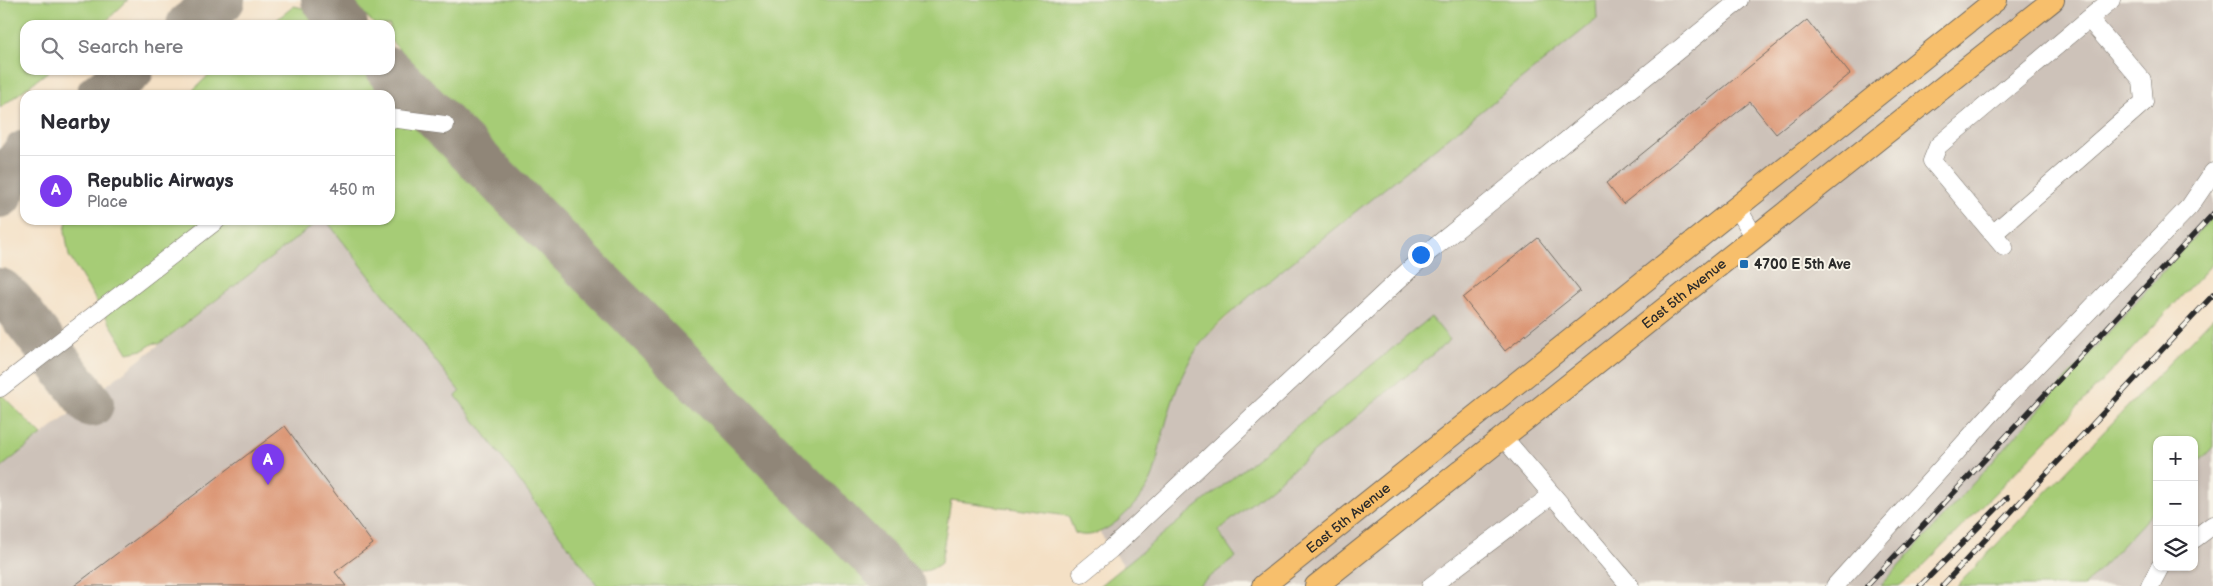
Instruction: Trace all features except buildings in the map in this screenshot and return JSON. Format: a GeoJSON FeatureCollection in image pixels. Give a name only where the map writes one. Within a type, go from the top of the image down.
{"type":"FeatureCollection","features":[{"type":"Feature","properties":{"kind":"main road","name":"East 5th Avenue"},"geometry":{"type":"LineString","coordinates":[[1263,586],[1996,0]]}},
{"type":"Feature","properties":{"kind":"main road","name":"East 5th Avenue"},"geometry":{"type":"LineString","coordinates":[[1316,586],[2053,0]]}},
{"type":"Feature","properties":{"kind":"lane"},"geometry":{"type":"LineString","coordinates":[[1082,574],[1124,538],[1425,254],[1740,0]]}},
{"type":"Feature","properties":{"kind":"lane"},"geometry":{"type":"LineString","coordinates":[[2089,19],[2142,80],[2144,102],[1999,241],[1932,161],[1938,146],[2111,0]]}},
{"type":"Feature","properties":{"kind":"lane"},"geometry":{"type":"LineString","coordinates":[[395,119],[445,125]]}},
{"type":"Feature","properties":{"kind":"lane"},"geometry":{"type":"LineString","coordinates":[[1834,586],[2008,394],[2190,206],[2213,172]]}},
{"type":"Feature","properties":{"kind":"lane"},"geometry":{"type":"LineString","coordinates":[[1737,207],[1755,238]]}},
{"type":"Feature","properties":{"kind":"lane"},"geometry":{"type":"LineString","coordinates":[[0,388],[211,225]]}},
{"type":"Feature","properties":{"kind":"lane"},"geometry":{"type":"LineString","coordinates":[[1503,438],[1630,586]]}},
{"type":"Feature","properties":{"kind":"lane"},"geometry":{"type":"LineString","coordinates":[[1431,586],[1552,495]]}},
{"type":"Feature","properties":{"kind":"lane"},"geometry":{"type":"LineString","coordinates":[[2198,536],[2213,525]]}},
{"type":"Feature","properties":{"kind":"lane"},"geometry":{"type":"LineString","coordinates":[[2150,586],[2158,571]]}},
{"type":"Feature","properties":{"kind":"shaded area"},"geometry":{"type":"Polygon","coordinates":[[[1596,0],[2213,0],[2213,216],[1881,586],[1198,586],[1236,557],[1218,531],[1450,340],[1431,318],[1124,566],[1100,533],[1131,509],[1182,376],[1192,356],[1205,338],[1251,295],[1597,19],[1596,0]]]}},
{"type":"Feature","properties":{"kind":"shaded area"},"geometry":{"type":"Polygon","coordinates":[[[314,225],[330,225],[460,392],[456,396],[598,586],[0,586],[0,468],[314,225]]]}},
{"type":"Feature","properties":{"kind":"shaded area"},"geometry":{"type":"Polygon","coordinates":[[[2213,447],[2213,586],[2084,586],[2153,512],[2153,571],[2198,571],[2198,463],[2213,447]]]}},
{"type":"Feature","properties":{"kind":"green space"},"geometry":{"type":"Polygon","coordinates":[[[0,0],[128,0],[107,20],[20,20],[20,75],[43,75],[24,90],[20,90],[20,93],[0,108],[0,0]]]}},
{"type":"Feature","properties":{"kind":"green space"},"geometry":{"type":"Polygon","coordinates":[[[351,0],[1596,0],[1597,19],[1251,295],[1212,330],[1193,355],[1178,386],[1167,419],[1152,478],[1140,498],[1120,519],[1097,533],[1086,535],[1075,533],[1068,516],[951,500],[941,563],[934,568],[924,571],[912,568],[395,45],[395,20],[370,20],[351,0]]]}},
{"type":"Feature","properties":{"kind":"green space"},"geometry":{"type":"Polygon","coordinates":[[[294,6],[303,8],[314,20],[276,20],[294,6]]]}},
{"type":"Feature","properties":{"kind":"green space"},"geometry":{"type":"Polygon","coordinates":[[[209,75],[369,75],[384,90],[193,90],[209,75]]]}},
{"type":"Feature","properties":{"kind":"green space"},"geometry":{"type":"Polygon","coordinates":[[[395,101],[875,586],[598,586],[456,396],[460,392],[330,225],[395,225],[395,101]]]}},
{"type":"Feature","properties":{"kind":"green space"},"geometry":{"type":"Polygon","coordinates":[[[2213,216],[2213,263],[2042,445],[1917,572],[1899,586],[1881,586],[2213,216]]]}},
{"type":"Feature","properties":{"kind":"green space"},"geometry":{"type":"Polygon","coordinates":[[[66,225],[314,225],[159,344],[154,343],[143,350],[128,353],[69,256],[65,231],[66,225]]]}},
{"type":"Feature","properties":{"kind":"green space"},"geometry":{"type":"Polygon","coordinates":[[[1431,317],[1450,340],[1218,531],[1236,557],[1198,586],[1099,586],[1431,317]]]}},
{"type":"Feature","properties":{"kind":"green space"},"geometry":{"type":"Polygon","coordinates":[[[2213,317],[2213,447],[2198,463],[2198,436],[2153,436],[2153,512],[2084,586],[1957,586],[2213,317]]]}},
{"type":"Feature","properties":{"kind":"green space"},"geometry":{"type":"Polygon","coordinates":[[[0,393],[42,435],[0,468],[0,393]]]}},
{"type":"Feature","properties":{"kind":"taxiway"},"geometry":{"type":"LineString","coordinates":[[196,20],[222,0]]}},
{"type":"Feature","properties":{"kind":"taxiway"},"geometry":{"type":"LineString","coordinates":[[324,0],[341,20]]}},
{"type":"Feature","properties":{"kind":"taxiway"},"geometry":{"type":"LineString","coordinates":[[105,90],[125,75]]}},
{"type":"Feature","properties":{"kind":"taxiway"},"geometry":{"type":"LineString","coordinates":[[394,75],[902,586]]}},
{"type":"Feature","properties":{"kind":"taxiway"},"geometry":{"type":"LineString","coordinates":[[0,195],[9,175],[20,160]]}},
{"type":"Feature","properties":{"kind":"taxiway"},"geometry":{"type":"LineString","coordinates":[[0,291],[12,302],[91,404]]}},
{"type":"Feature","properties":{"kind":"railway"},"geometry":{"type":"LineString","coordinates":[[1867,586],[2213,214]]}},
{"type":"Feature","properties":{"kind":"railway"},"geometry":{"type":"LineString","coordinates":[[1942,586],[2213,295]]}},
{"type":"Feature","properties":{"kind":"railway"},"geometry":{"type":"LineString","coordinates":[[1920,586],[2007,498]]}},
{"type":"Feature","properties":{"kind":"place","name":"4700 E 5th Ave"},"geometry":{"type":"Point","coordinates":[1744,264]}},
{"type":"Feature","properties":{"kind":"place","name":"Republic Airways"},"geometry":{"type":"Point","coordinates":[268,485]}}]}
